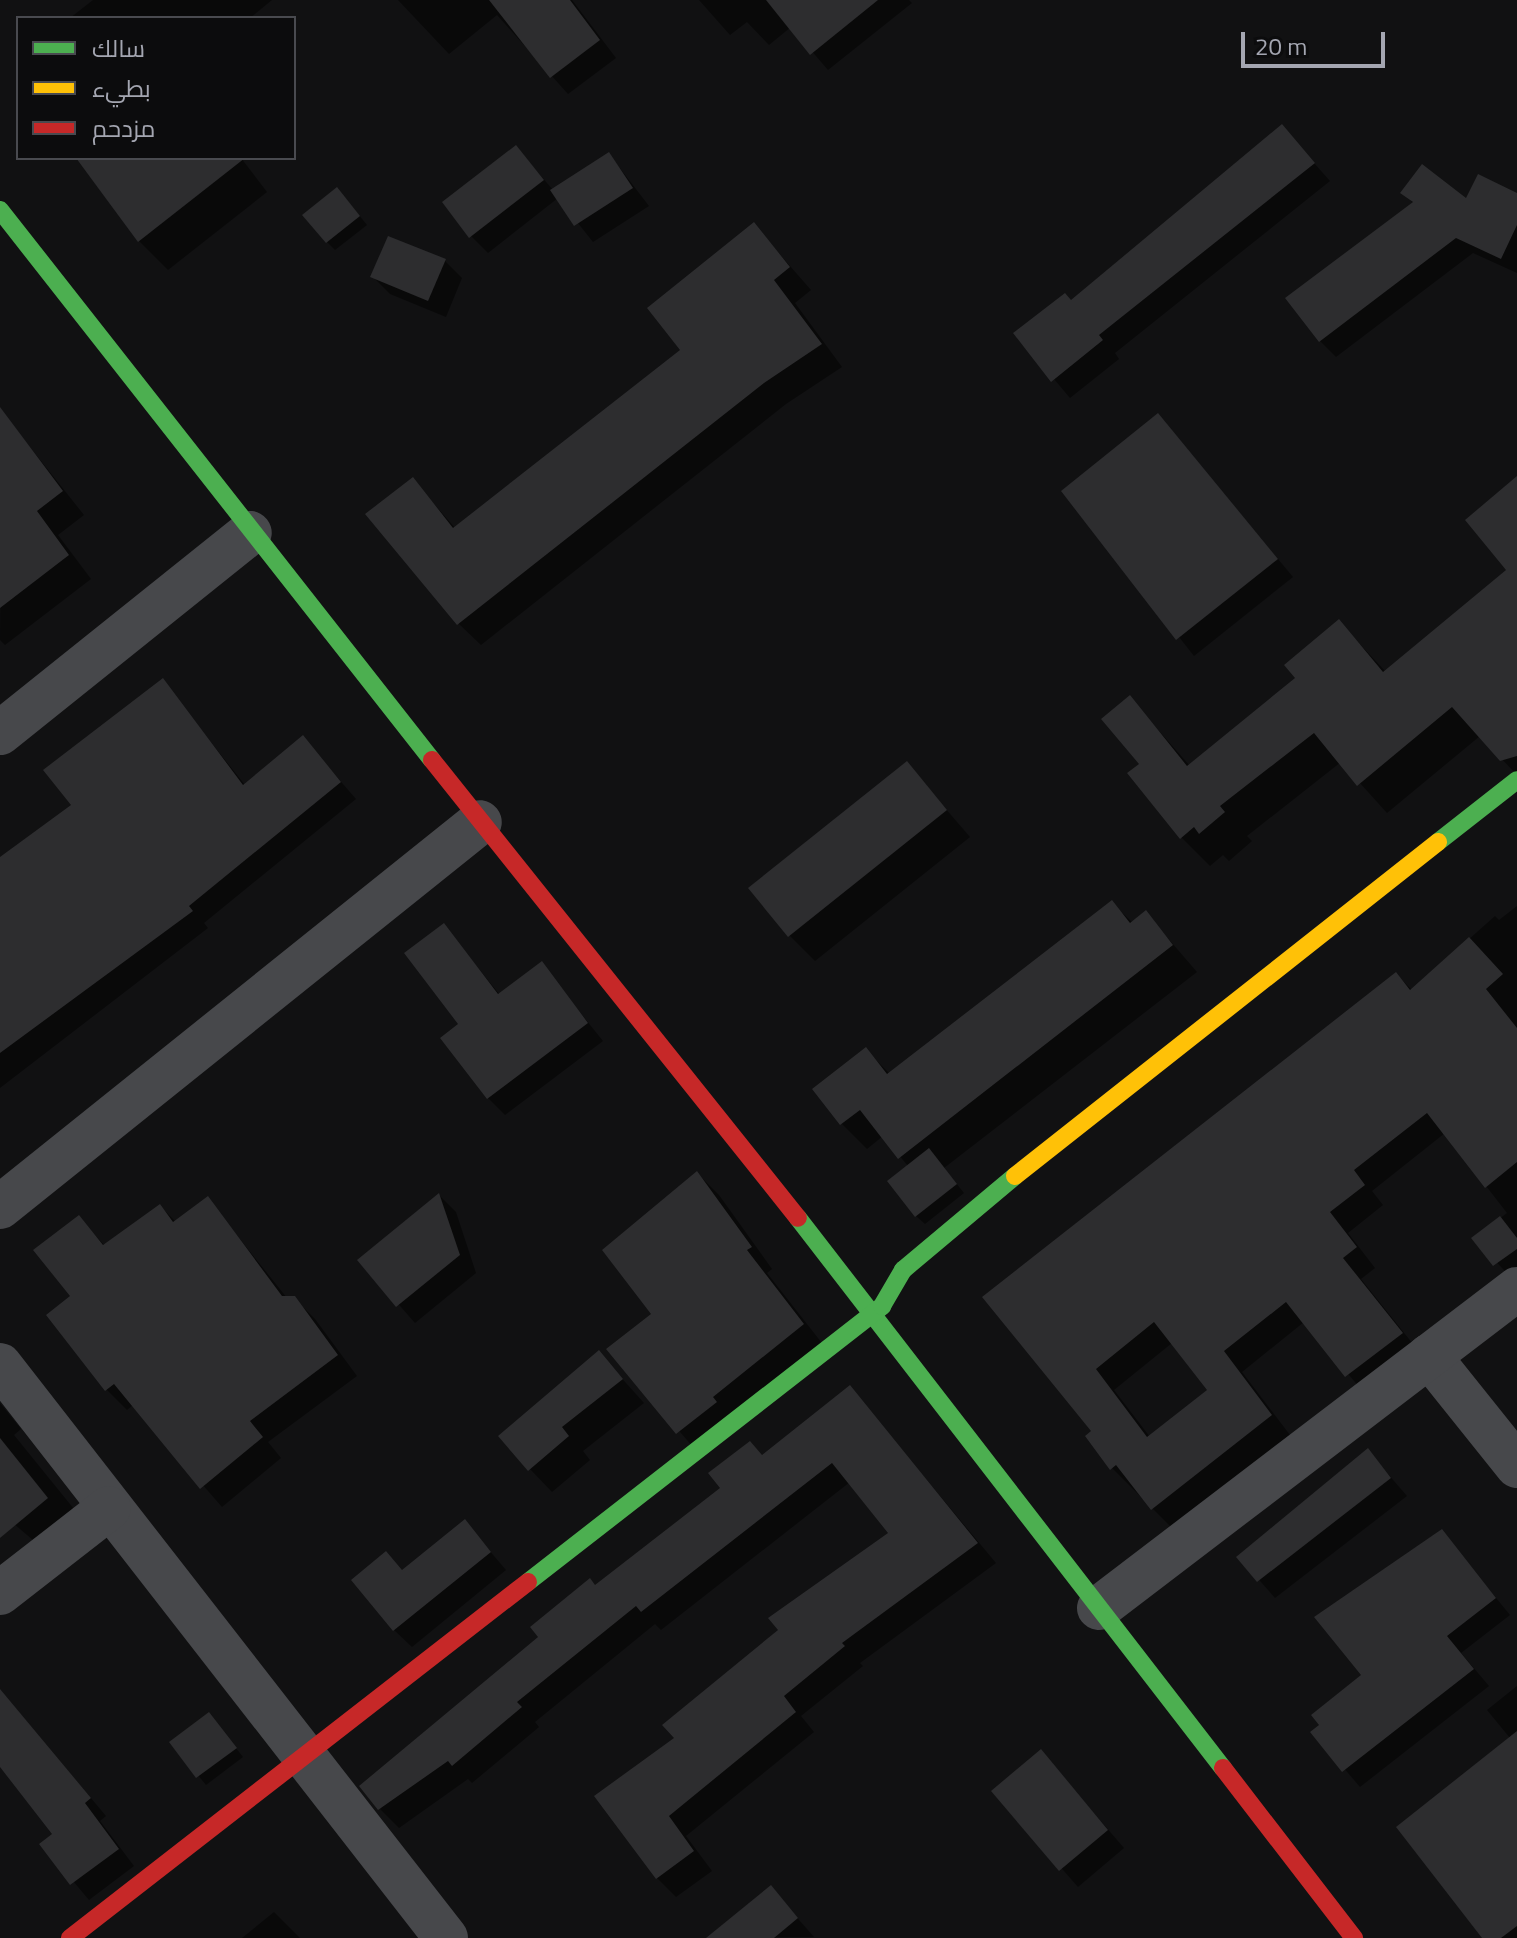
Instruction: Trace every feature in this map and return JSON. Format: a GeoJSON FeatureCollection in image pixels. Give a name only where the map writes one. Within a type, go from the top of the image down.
{"type":"FeatureCollection","features":[{"type":"Feature","properties":{"kind":"street"},"geometry":{"type":"LineString","coordinates":[[0,210],[250,533],[874,1313],[1354,1938]]}},
{"type":"Feature","properties":{"kind":"street"},"geometry":{"type":"LineString","coordinates":[[0,733],[250,533]]}},
{"type":"Feature","properties":{"kind":"street"},"geometry":{"type":"LineString","coordinates":[[70,1938],[874,1313],[887,1302],[903,1270],[967,1214],[1517,780]]}},
{"type":"Feature","properties":{"kind":"street"},"geometry":{"type":"LineString","coordinates":[[0,1207],[480,822]]}},
{"type":"Feature","properties":{"kind":"street"},"geometry":{"type":"LineString","coordinates":[[1099,1608],[1517,1289]]}},
{"type":"Feature","properties":{"kind":"street"},"geometry":{"type":"LineString","coordinates":[[1429,1356],[1517,1466]]}},
{"type":"Feature","properties":{"kind":"street"},"geometry":{"type":"LineString","coordinates":[[0,1365],[446,1938]]}},
{"type":"Feature","properties":{"kind":"street"},"geometry":{"type":"LineString","coordinates":[[0,1593],[109,1508]]}},
{"type":"Feature","properties":{"kind":"building"},"geometry":{"type":"Polygon","coordinates":[[[489,0],[570,0],[600,40],[550,78],[489,0]]]}},
{"type":"Feature","properties":{"kind":"building"},"geometry":{"type":"Polygon","coordinates":[[[766,0],[878,0],[810,55],[766,0]]]}},
{"type":"Feature","properties":{"kind":"building"},"geometry":{"type":"Polygon","coordinates":[[[1282,124],[1315,163],[1099,335],[1103,340],[1051,382],[1013,333],[1065,293],[1071,300],[1282,124]]]}},
{"type":"Feature","properties":{"kind":"building"},"geometry":{"type":"Polygon","coordinates":[[[516,145],[544,180],[469,238],[442,202],[516,145]]]}},
{"type":"Feature","properties":{"kind":"building"},"geometry":{"type":"Polygon","coordinates":[[[609,152],[633,188],[574,226],[550,190],[609,152]]]}},
{"type":"Feature","properties":{"kind":"building"},"geometry":{"type":"Polygon","coordinates":[[[77,160],[242,160],[138,242],[77,160]]]}},
{"type":"Feature","properties":{"kind":"building"},"geometry":{"type":"Polygon","coordinates":[[[1422,164],[1466,198],[1478,174],[1517,193],[1517,225],[1501,259],[1456,238],[1319,342],[1285,298],[1413,202],[1400,193],[1422,164]]]}},
{"type":"Feature","properties":{"kind":"building"},"geometry":{"type":"Polygon","coordinates":[[[337,187],[360,216],[326,243],[302,215],[337,187]]]}},
{"type":"Feature","properties":{"kind":"building"},"geometry":{"type":"Polygon","coordinates":[[[754,222],[790,267],[774,280],[822,344],[764,383],[457,625],[365,514],[413,477],[453,528],[680,350],[647,308],[754,222]]]}},
{"type":"Feature","properties":{"kind":"building"},"geometry":{"type":"Polygon","coordinates":[[[388,236],[446,259],[428,301],[370,277],[388,236]]]}},
{"type":"Feature","properties":{"kind":"building"},"geometry":{"type":"Polygon","coordinates":[[[0,407],[63,491],[37,511],[69,555],[0,608],[0,407]]]}},
{"type":"Feature","properties":{"kind":"building"},"geometry":{"type":"Polygon","coordinates":[[[1158,413],[1278,559],[1176,640],[1061,491],[1158,413]]]}},
{"type":"Feature","properties":{"kind":"building"},"geometry":{"type":"Polygon","coordinates":[[[1517,476],[1517,756],[1500,761],[1452,707],[1357,786],[1314,733],[1220,806],[1225,812],[1199,834],[1194,827],[1180,839],[1127,773],[1139,764],[1101,719],[1130,695],[1187,766],[1295,678],[1284,665],[1339,619],[1383,672],[1506,570],[1465,520],[1517,476]]]}},
{"type":"Feature","properties":{"kind":"building"},"geometry":{"type":"Polygon","coordinates":[[[163,678],[243,785],[303,735],[341,782],[189,906],[193,911],[0,1053],[0,857],[71,805],[43,770],[163,678]]]}},
{"type":"Feature","properties":{"kind":"building"},"geometry":{"type":"Polygon","coordinates":[[[907,761],[947,810],[788,937],[748,888],[907,761]]]}},
{"type":"Feature","properties":{"kind":"building"},"geometry":{"type":"Polygon","coordinates":[[[1112,900],[1130,923],[1146,910],[1173,945],[898,1159],[860,1110],[840,1125],[812,1089],[866,1047],[887,1074],[1112,900]]]}},
{"type":"Feature","properties":{"kind":"building"},"geometry":{"type":"Polygon","coordinates":[[[444,923],[498,994],[542,961],[588,1023],[487,1099],[440,1038],[458,1024],[404,953],[444,923]]]}},
{"type":"Feature","properties":{"kind":"building"},"geometry":{"type":"Polygon","coordinates":[[[1469,937],[1503,974],[1486,989],[1517,1028],[1517,1162],[1485,1188],[1427,1113],[1354,1170],[1365,1185],[1330,1212],[1357,1247],[1343,1258],[1403,1333],[1345,1377],[1286,1302],[1224,1351],[1272,1415],[1151,1510],[1116,1465],[1110,1470],[1085,1436],[1091,1431],[982,1297],[1396,972],[1410,990],[1469,937]],[[1154,1322],[1096,1369],[1147,1437],[1207,1390],[1154,1322]]]}},
{"type":"Feature","properties":{"kind":"building"},"geometry":{"type":"Polygon","coordinates":[[[929,1148],[957,1184],[915,1217],[887,1181],[929,1148]]]}},
{"type":"Feature","properties":{"kind":"building"},"geometry":{"type":"Polygon","coordinates":[[[697,1171],[752,1247],[747,1250],[804,1324],[713,1397],[717,1402],[676,1434],[606,1349],[651,1314],[602,1250],[697,1171]]]}},
{"type":"Feature","properties":{"kind":"building"},"geometry":{"type":"Polygon","coordinates":[[[439,1193],[460,1255],[396,1307],[357,1260],[439,1193]]]}},
{"type":"Feature","properties":{"kind":"building"},"geometry":{"type":"Polygon","coordinates":[[[208,1196],[282,1296],[295,1296],[338,1355],[250,1421],[263,1437],[200,1489],[114,1384],[105,1391],[46,1315],[70,1296],[33,1250],[79,1215],[103,1245],[160,1204],[173,1222],[208,1196]]]}},
{"type":"Feature","properties":{"kind":"building"},"geometry":{"type":"Polygon","coordinates":[[[1500,1216],[1517,1238],[1517,1249],[1493,1266],[1471,1238],[1500,1216]]]}},
{"type":"Feature","properties":{"kind":"building"},"geometry":{"type":"Polygon","coordinates":[[[599,1350],[623,1379],[562,1427],[569,1436],[528,1471],[498,1436],[599,1350]]]}},
{"type":"Feature","properties":{"kind":"building"},"geometry":{"type":"Polygon","coordinates":[[[850,1385],[978,1543],[842,1643],[845,1646],[784,1696],[796,1712],[669,1816],[694,1851],[656,1879],[594,1796],[674,1738],[662,1725],[778,1630],[768,1618],[888,1533],[832,1463],[641,1612],[636,1606],[517,1702],[522,1707],[452,1766],[448,1761],[378,1810],[359,1786],[538,1637],[530,1627],[590,1578],[595,1585],[720,1488],[708,1473],[750,1441],[762,1455],[850,1385]]]}},
{"type":"Feature","properties":{"kind":"building"},"geometry":{"type":"Polygon","coordinates":[[[0,1438],[48,1498],[0,1538],[0,1438]]]}},
{"type":"Feature","properties":{"kind":"building"},"geometry":{"type":"Polygon","coordinates":[[[1368,1448],[1391,1478],[1257,1582],[1236,1557],[1368,1448]]]}},
{"type":"Feature","properties":{"kind":"building"},"geometry":{"type":"Polygon","coordinates":[[[465,1519],[491,1552],[393,1631],[351,1580],[386,1551],[402,1570],[465,1519]]]}},
{"type":"Feature","properties":{"kind":"building"},"geometry":{"type":"Polygon","coordinates":[[[1442,1529],[1496,1598],[1447,1636],[1474,1669],[1342,1772],[1310,1732],[1319,1725],[1311,1715],[1361,1675],[1314,1617],[1442,1529]]]}},
{"type":"Feature","properties":{"kind":"building"},"geometry":{"type":"Polygon","coordinates":[[[0,1689],[91,1798],[85,1803],[119,1849],[70,1885],[39,1844],[52,1834],[0,1767],[0,1689]]]}},
{"type":"Feature","properties":{"kind":"building"},"geometry":{"type":"Polygon","coordinates":[[[209,1712],[237,1748],[196,1778],[169,1742],[209,1712]]]}},
{"type":"Feature","properties":{"kind":"building"},"geometry":{"type":"Polygon","coordinates":[[[1517,1731],[1517,1926],[1501,1938],[1482,1938],[1396,1827],[1517,1731]]]}},
{"type":"Feature","properties":{"kind":"building"},"geometry":{"type":"Polygon","coordinates":[[[1041,1749],[1108,1830],[1059,1871],[991,1791],[1041,1749]]]}},
{"type":"Feature","properties":{"kind":"building"},"geometry":{"type":"Polygon","coordinates":[[[771,1885],[798,1918],[774,1938],[706,1938],[771,1885]]]}},
{"type":"Feature","properties":{"kind":"traffic: fast"},"geometry":{"type":"LineString","coordinates":[[0,210],[432,760]]}},
{"type":"Feature","properties":{"kind":"traffic: fast"},"geometry":{"type":"LineString","coordinates":[[1438,842],[1517,780]]}},
{"type":"Feature","properties":{"kind":"traffic: fast"},"geometry":{"type":"LineString","coordinates":[[528,1582],[882,1306],[903,1270],[1015,1176]]}},
{"type":"Feature","properties":{"kind":"traffic: fast"},"geometry":{"type":"LineString","coordinates":[[798,1218],[1223,1768]]}},
{"type":"Feature","properties":{"kind":"traffic: slow"},"geometry":{"type":"LineString","coordinates":[[1015,1176],[1438,842]]}},
{"type":"Feature","properties":{"kind":"traffic: jam"},"geometry":{"type":"LineString","coordinates":[[432,760],[798,1218]]}},
{"type":"Feature","properties":{"kind":"traffic: jam"},"geometry":{"type":"LineString","coordinates":[[70,1938],[528,1582]]}},
{"type":"Feature","properties":{"kind":"traffic: jam"},"geometry":{"type":"LineString","coordinates":[[1223,1768],[1354,1938]]}}]}
